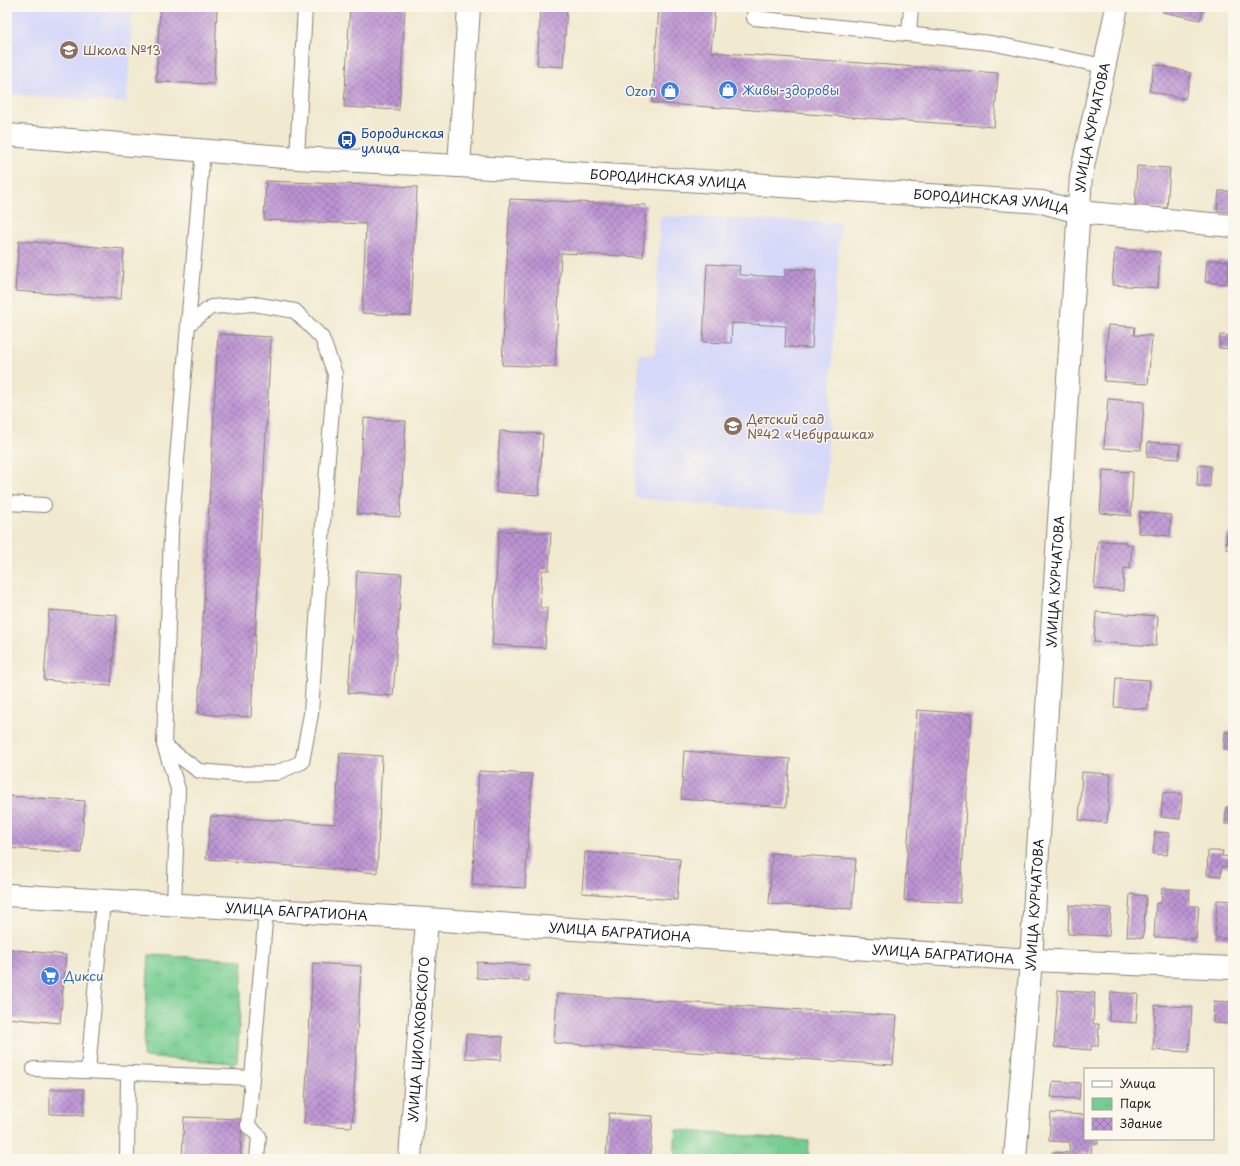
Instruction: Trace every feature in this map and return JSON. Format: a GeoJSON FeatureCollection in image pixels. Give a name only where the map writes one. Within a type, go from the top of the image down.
{"type":"FeatureCollection","features":[{"type":"Feature","properties":{"kind":"street"},"geometry":{"type":"LineString","coordinates":[[460,166],[470,7]]}},
{"type":"Feature","properties":{"kind":"street","name":"УЛИЦА КУРЧАТОВА"},"geometry":{"type":"LineString","coordinates":[[1015,1159],[1031,960],[1078,212],[1082,176],[1104,66],[1118,7]]}},
{"type":"Feature","properties":{"kind":"street","name":"БОРОДИНСКАЯ УЛИЦА"},"geometry":{"type":"LineString","coordinates":[[7,136],[297,158],[460,166],[1042,202],[1078,212],[1233,226]]}},
{"type":"Feature","properties":{"kind":"street","name":"УЛИЦА БАГРАТИОНА"},"geometry":{"type":"LineString","coordinates":[[7,895],[427,919],[1031,960],[1233,968]]}},
{"type":"Feature","properties":{"kind":"street","name":"УЛИЦА ЦИОЛКОВСКОГО"},"geometry":{"type":"LineString","coordinates":[[410,1159],[427,919]]}},
{"type":"Feature","properties":{"kind":"lane"},"geometry":{"type":"LineString","coordinates":[[297,158],[305,7]]}},
{"type":"Feature","properties":{"kind":"lane"},"geometry":{"type":"LineString","coordinates":[[754,7],[754,18],[991,43],[1104,66]]}},
{"type":"Feature","properties":{"kind":"lane"},"geometry":{"type":"LineString","coordinates":[[909,34],[911,7]]}},
{"type":"Feature","properties":{"kind":"lane"},"geometry":{"type":"LineString","coordinates":[[174,905],[178,789],[164,745],[171,534],[203,150]]}},
{"type":"Feature","properties":{"kind":"lane"},"geometry":{"type":"LineString","coordinates":[[164,745],[199,771],[233,774],[276,773],[302,762],[311,714],[325,493],[335,374],[322,338],[295,311],[254,304],[211,307],[188,325]]}},
{"type":"Feature","properties":{"kind":"lane"},"geometry":{"type":"LineString","coordinates":[[7,503],[44,505]]}},
{"type":"Feature","properties":{"kind":"lane"},"geometry":{"type":"LineString","coordinates":[[88,1071],[103,901]]}},
{"type":"Feature","properties":{"kind":"lane"},"geometry":{"type":"LineString","coordinates":[[257,1159],[259,1136],[248,1126],[266,910]]}},
{"type":"Feature","properties":{"kind":"lane"},"geometry":{"type":"LineString","coordinates":[[34,1069],[252,1078]]}},
{"type":"Feature","properties":{"kind":"lane"},"geometry":{"type":"LineString","coordinates":[[127,1159],[128,1073]]}},
{"type":"Feature","properties":{"kind":"shaded area","name":"Школа №13"},"geometry":{"type":"Polygon","coordinates":[[[7,7],[133,7],[127,103],[7,94],[7,7]]]}},
{"type":"Feature","properties":{"kind":"shaded area","name":"Детский сад №42 «Чебурашка»"},"geometry":{"type":"Polygon","coordinates":[[[660,216],[840,223],[824,515],[634,498],[639,354],[655,355],[660,216]]]}},
{"type":"Feature","properties":{"kind":"green space"},"geometry":{"type":"Polygon","coordinates":[[[149,955],[243,960],[237,1063],[143,1057],[149,955]]]}},
{"type":"Feature","properties":{"kind":"green space"},"geometry":{"type":"Polygon","coordinates":[[[676,1130],[809,1141],[808,1159],[674,1159],[676,1130]]]}},
{"type":"Feature","properties":{"kind":"building"},"geometry":{"type":"Polygon","coordinates":[[[160,7],[217,7],[214,84],[156,82],[160,7]]]}},
{"type":"Feature","properties":{"kind":"building"},"geometry":{"type":"Polygon","coordinates":[[[350,7],[405,7],[399,110],[344,107],[350,7]]]}},
{"type":"Feature","properties":{"kind":"building"},"geometry":{"type":"Polygon","coordinates":[[[541,7],[567,7],[563,67],[537,65],[541,7]]]}},
{"type":"Feature","properties":{"kind":"building"},"geometry":{"type":"Polygon","coordinates":[[[659,7],[715,7],[711,52],[998,73],[994,127],[652,103],[659,7]]]}},
{"type":"Feature","properties":{"kind":"building"},"geometry":{"type":"Polygon","coordinates":[[[1164,7],[1204,7],[1200,20],[1163,12],[1164,7]]]}},
{"type":"Feature","properties":{"kind":"building"},"geometry":{"type":"Polygon","coordinates":[[[1155,64],[1191,73],[1185,99],[1149,91],[1155,64]]]}},
{"type":"Feature","properties":{"kind":"building"},"geometry":{"type":"Polygon","coordinates":[[[1137,166],[1170,168],[1167,208],[1135,207],[1137,166]]]}},
{"type":"Feature","properties":{"kind":"building"},"geometry":{"type":"Polygon","coordinates":[[[266,181],[417,187],[411,316],[362,313],[366,224],[264,220],[266,181]]]}},
{"type":"Feature","properties":{"kind":"building"},"geometry":{"type":"Polygon","coordinates":[[[1219,191],[1233,191],[1232,212],[1217,211],[1219,191]]]}},
{"type":"Feature","properties":{"kind":"building"},"geometry":{"type":"Polygon","coordinates":[[[510,199],[646,205],[643,257],[561,253],[555,367],[502,365],[510,199]]]}},
{"type":"Feature","properties":{"kind":"building"},"geometry":{"type":"Polygon","coordinates":[[[19,241],[124,249],[121,299],[15,291],[19,241]]]}},
{"type":"Feature","properties":{"kind":"building"},"geometry":{"type":"Polygon","coordinates":[[[1115,249],[1160,252],[1158,288],[1112,285],[1115,249]]]}},
{"type":"Feature","properties":{"kind":"building"},"geometry":{"type":"Polygon","coordinates":[[[1207,260],[1229,261],[1227,284],[1205,282],[1207,260]]]}},
{"type":"Feature","properties":{"kind":"building"},"geometry":{"type":"Polygon","coordinates":[[[707,264],[740,266],[739,275],[785,277],[785,269],[816,270],[812,348],[785,347],[786,326],[732,323],[731,343],[703,342],[707,264]]]}},
{"type":"Feature","properties":{"kind":"building"},"geometry":{"type":"Polygon","coordinates":[[[1108,325],[1135,327],[1134,335],[1152,336],[1148,384],[1104,381],[1108,325]]]}},
{"type":"Feature","properties":{"kind":"building"},"geometry":{"type":"Polygon","coordinates":[[[218,334],[271,337],[251,717],[198,714],[218,334]]]}},
{"type":"Feature","properties":{"kind":"building"},"geometry":{"type":"Polygon","coordinates":[[[1220,335],[1233,336],[1233,349],[1219,348],[1220,335]]]}},
{"type":"Feature","properties":{"kind":"building"},"geometry":{"type":"Polygon","coordinates":[[[1108,399],[1144,402],[1141,450],[1104,448],[1108,399]]]}},
{"type":"Feature","properties":{"kind":"building"},"geometry":{"type":"Polygon","coordinates":[[[364,418],[406,421],[400,517],[357,514],[364,418]]]}},
{"type":"Feature","properties":{"kind":"building"},"geometry":{"type":"Polygon","coordinates":[[[500,431],[543,434],[539,495],[496,492],[500,431]]]}},
{"type":"Feature","properties":{"kind":"building"},"geometry":{"type":"Polygon","coordinates":[[[1148,442],[1180,444],[1179,459],[1147,457],[1148,442]]]}},
{"type":"Feature","properties":{"kind":"building"},"geometry":{"type":"Polygon","coordinates":[[[1198,465],[1211,466],[1210,486],[1197,486],[1198,465]]]}},
{"type":"Feature","properties":{"kind":"building"},"geometry":{"type":"Polygon","coordinates":[[[1103,470],[1133,472],[1131,516],[1100,513],[1103,470]]]}},
{"type":"Feature","properties":{"kind":"building"},"geometry":{"type":"Polygon","coordinates":[[[1140,512],[1171,515],[1170,536],[1138,533],[1140,512]]]}},
{"type":"Feature","properties":{"kind":"building"},"geometry":{"type":"Polygon","coordinates":[[[499,531],[551,533],[549,570],[542,570],[540,608],[547,608],[545,648],[492,645],[499,531]]]}},
{"type":"Feature","properties":{"kind":"building"},"geometry":{"type":"Polygon","coordinates":[[[1227,534],[1233,534],[1233,550],[1226,549],[1227,534]]]}},
{"type":"Feature","properties":{"kind":"building"},"geometry":{"type":"Polygon","coordinates":[[[1098,541],[1126,542],[1126,544],[1132,545],[1130,569],[1124,568],[1123,591],[1094,589],[1098,541]]]}},
{"type":"Feature","properties":{"kind":"building"},"geometry":{"type":"Polygon","coordinates":[[[357,571],[402,574],[393,696],[348,693],[357,571]]]}},
{"type":"Feature","properties":{"kind":"building"},"geometry":{"type":"Polygon","coordinates":[[[49,610],[117,615],[111,686],[44,680],[49,610]]]}},
{"type":"Feature","properties":{"kind":"building"},"geometry":{"type":"Polygon","coordinates":[[[1096,612],[1158,616],[1156,646],[1094,642],[1096,612]]]}},
{"type":"Feature","properties":{"kind":"building"},"geometry":{"type":"Polygon","coordinates":[[[1116,678],[1150,680],[1148,709],[1114,707],[1116,678]]]}},
{"type":"Feature","properties":{"kind":"building"},"geometry":{"type":"Polygon","coordinates":[[[917,710],[972,714],[960,903],[904,900],[917,710]]]}},
{"type":"Feature","properties":{"kind":"building"},"geometry":{"type":"Polygon","coordinates":[[[1225,732],[1233,732],[1233,751],[1224,750],[1225,732]]]}},
{"type":"Feature","properties":{"kind":"building"},"geometry":{"type":"Polygon","coordinates":[[[684,751],[790,759],[786,807],[681,799],[684,751]]]}},
{"type":"Feature","properties":{"kind":"building"},"geometry":{"type":"Polygon","coordinates":[[[340,753],[382,756],[377,873],[206,859],[211,816],[335,824],[340,753]]]}},
{"type":"Feature","properties":{"kind":"building"},"geometry":{"type":"Polygon","coordinates":[[[479,771],[532,774],[525,888],[472,885],[479,771]]]}},
{"type":"Feature","properties":{"kind":"building"},"geometry":{"type":"Polygon","coordinates":[[[1082,772],[1111,774],[1107,823],[1079,820],[1082,772]]]}},
{"type":"Feature","properties":{"kind":"building"},"geometry":{"type":"Polygon","coordinates":[[[1163,792],[1182,794],[1180,819],[1161,817],[1163,792]]]}},
{"type":"Feature","properties":{"kind":"building"},"geometry":{"type":"Polygon","coordinates":[[[7,796],[85,801],[81,853],[7,848],[7,796]]]}},
{"type":"Feature","properties":{"kind":"building"},"geometry":{"type":"Polygon","coordinates":[[[1226,807],[1233,807],[1233,824],[1225,824],[1226,807]]]}},
{"type":"Feature","properties":{"kind":"building"},"geometry":{"type":"Polygon","coordinates":[[[1155,832],[1169,833],[1167,855],[1153,854],[1155,832]]]}},
{"type":"Feature","properties":{"kind":"building"},"geometry":{"type":"Polygon","coordinates":[[[1208,851],[1223,851],[1222,856],[1230,857],[1229,867],[1222,866],[1221,876],[1207,875],[1208,851]]]}},
{"type":"Feature","properties":{"kind":"building"},"geometry":{"type":"Polygon","coordinates":[[[585,852],[680,859],[677,900],[582,893],[585,852]]]}},
{"type":"Feature","properties":{"kind":"building"},"geometry":{"type":"Polygon","coordinates":[[[772,853],[856,859],[852,909],[769,904],[772,853]]]}},
{"type":"Feature","properties":{"kind":"building"},"geometry":{"type":"Polygon","coordinates":[[[1162,888],[1190,890],[1189,906],[1199,906],[1196,939],[1154,937],[1156,903],[1161,903],[1162,888]]]}},
{"type":"Feature","properties":{"kind":"building"},"geometry":{"type":"Polygon","coordinates":[[[1130,894],[1146,896],[1143,938],[1127,936],[1130,894]]]}},
{"type":"Feature","properties":{"kind":"building"},"geometry":{"type":"Polygon","coordinates":[[[1217,900],[1233,901],[1233,939],[1215,938],[1217,900]]]}},
{"type":"Feature","properties":{"kind":"building"},"geometry":{"type":"Polygon","coordinates":[[[1069,905],[1111,908],[1109,936],[1068,934],[1069,905]]]}},
{"type":"Feature","properties":{"kind":"building"},"geometry":{"type":"Polygon","coordinates":[[[7,949],[66,955],[60,1023],[7,1018],[7,949]]]}},
{"type":"Feature","properties":{"kind":"building"},"geometry":{"type":"Polygon","coordinates":[[[477,962],[530,965],[529,981],[477,978],[477,962]]]}},
{"type":"Feature","properties":{"kind":"building"},"geometry":{"type":"Polygon","coordinates":[[[313,963],[361,966],[352,1127],[304,1124],[313,963]]]}},
{"type":"Feature","properties":{"kind":"building"},"geometry":{"type":"Polygon","coordinates":[[[1058,990],[1095,993],[1093,1024],[1099,1024],[1098,1046],[1091,1046],[1091,1050],[1054,1047],[1058,990]]]}},
{"type":"Feature","properties":{"kind":"building"},"geometry":{"type":"Polygon","coordinates":[[[1111,992],[1138,994],[1136,1023],[1109,1021],[1111,992]]]}},
{"type":"Feature","properties":{"kind":"building"},"geometry":{"type":"Polygon","coordinates":[[[557,994],[897,1016],[893,1065],[554,1043],[557,994]]]}},
{"type":"Feature","properties":{"kind":"building"},"geometry":{"type":"Polygon","coordinates":[[[1214,1001],[1231,1002],[1229,1024],[1213,1023],[1214,1001]]]}},
{"type":"Feature","properties":{"kind":"building"},"geometry":{"type":"Polygon","coordinates":[[[1155,1005],[1192,1007],[1189,1052],[1153,1050],[1155,1005]]]}},
{"type":"Feature","properties":{"kind":"building"},"geometry":{"type":"Polygon","coordinates":[[[466,1034],[503,1037],[501,1060],[465,1058],[466,1034]]]}},
{"type":"Feature","properties":{"kind":"building"},"geometry":{"type":"Polygon","coordinates":[[[1053,1081],[1080,1083],[1079,1099],[1051,1097],[1053,1081]]]}},
{"type":"Feature","properties":{"kind":"building"},"geometry":{"type":"Polygon","coordinates":[[[50,1089],[84,1089],[84,1115],[50,1114],[50,1089]]]}},
{"type":"Feature","properties":{"kind":"building"},"geometry":{"type":"Polygon","coordinates":[[[609,1113],[653,1116],[650,1159],[606,1159],[609,1113]]]}},
{"type":"Feature","properties":{"kind":"building"},"geometry":{"type":"Polygon","coordinates":[[[1051,1113],[1084,1115],[1084,1140],[1098,1140],[1098,1144],[1092,1144],[1091,1154],[1080,1153],[1079,1159],[1052,1159],[1052,1152],[1069,1153],[1070,1142],[1049,1141],[1051,1113]]]}},
{"type":"Feature","properties":{"kind":"building"},"geometry":{"type":"Polygon","coordinates":[[[184,1117],[242,1119],[240,1159],[182,1159],[184,1117]]]}},
{"type":"Feature","properties":{"kind":"building"},"geometry":{"type":"Polygon","coordinates":[[[878,1155],[928,1158],[928,1159],[878,1159],[878,1155]]]}},
{"type":"Feature","properties":{"kind":"place","name":"Школа №13"},"geometry":{"type":"Point","coordinates":[69,50]}},
{"type":"Feature","properties":{"kind":"place","name":"Живы-здоровы"},"geometry":{"type":"Point","coordinates":[728,90]}},
{"type":"Feature","properties":{"kind":"place","name":"Ozon"},"geometry":{"type":"Point","coordinates":[670,91]}},
{"type":"Feature","properties":{"kind":"place","name":"Бородинская улица"},"geometry":{"type":"Point","coordinates":[347,140]}},
{"type":"Feature","properties":{"kind":"place","name":"Детский сад №42 «Чебурашка»"},"geometry":{"type":"Point","coordinates":[733,426]}},
{"type":"Feature","properties":{"kind":"place","name":"Дикси"},"geometry":{"type":"Point","coordinates":[50,976]}}]}
